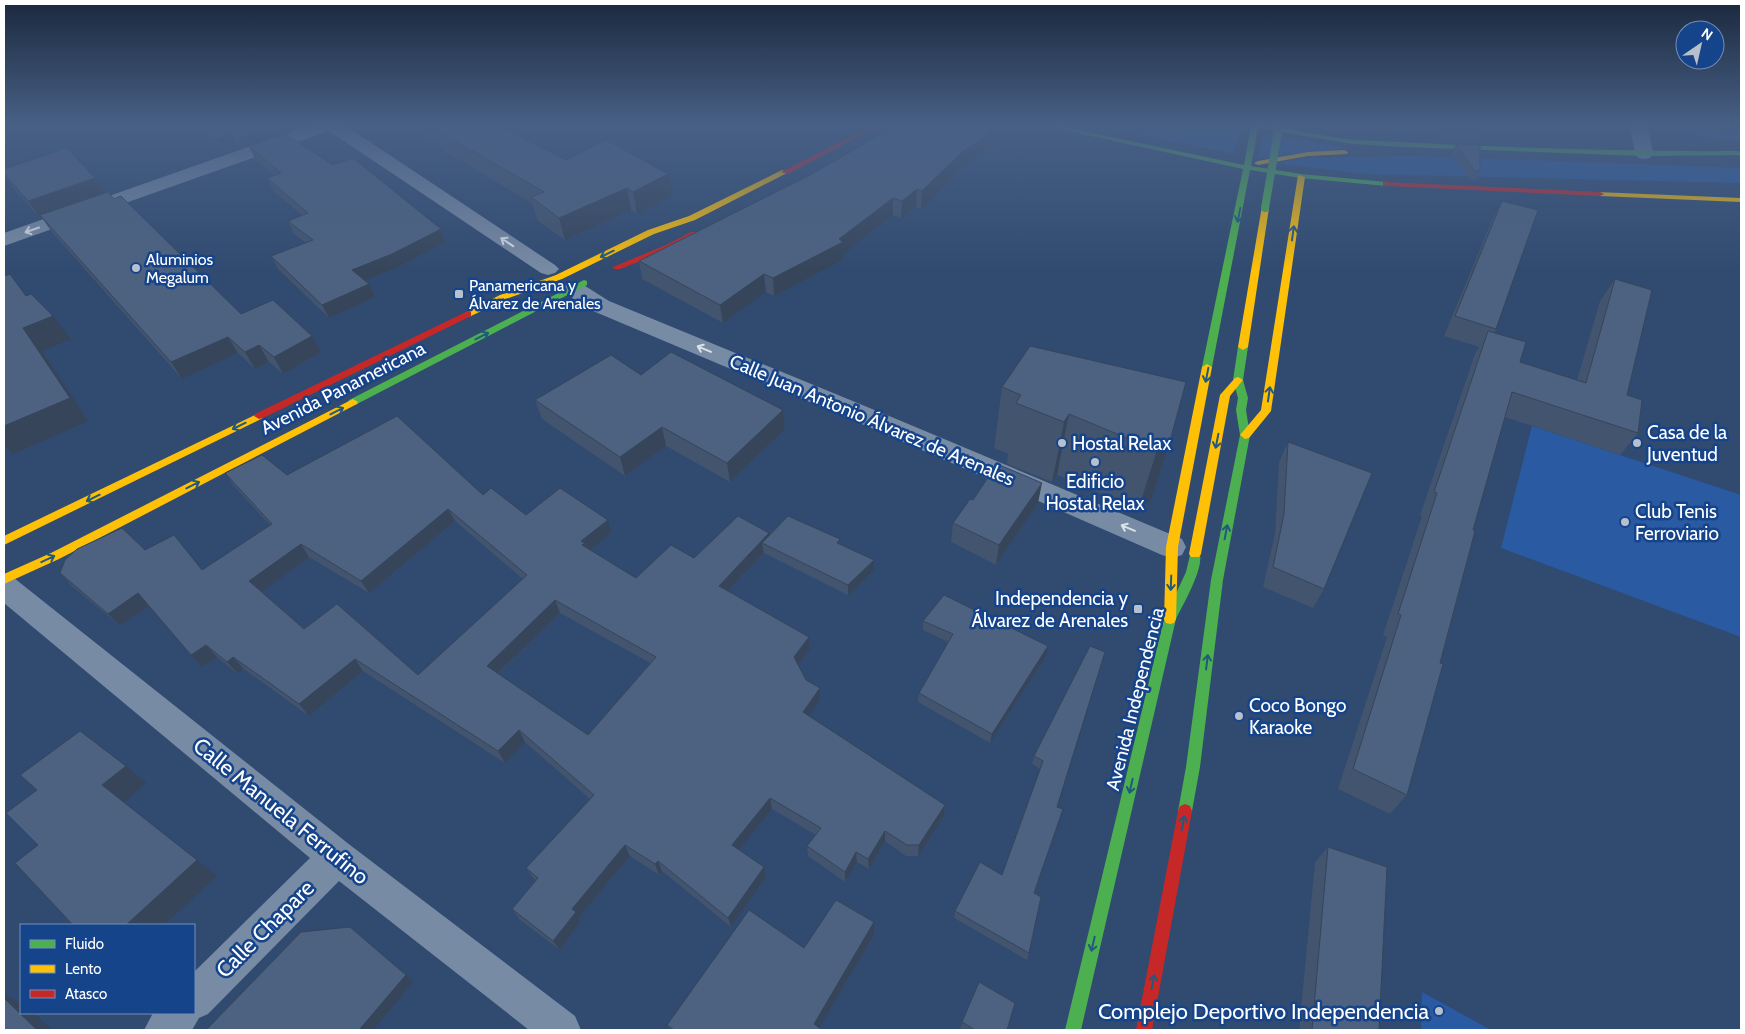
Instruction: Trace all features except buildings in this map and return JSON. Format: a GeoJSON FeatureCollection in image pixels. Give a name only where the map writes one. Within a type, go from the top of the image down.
{"type":"FeatureCollection","features":[{"type":"Feature","properties":{"kind":"main road","name":"Avenida Panamericana"},"geometry":{"type":"LineString","coordinates":[[4,579],[55,556],[603,274],[692,218],[781,174]]}},
{"type":"Feature","properties":{"kind":"main road"},"geometry":{"type":"LineString","coordinates":[[1170,619],[1172,547],[1246,174]]}},
{"type":"Feature","properties":{"kind":"main road","name":"Avenida Independencia"},"geometry":{"type":"LineString","coordinates":[[1144,1030],[1194,767],[1217,580],[1245,435],[1241,410],[1244,398],[1238,380],[1271,174]]}},
{"type":"Feature","properties":{"kind":"main road"},"geometry":{"type":"LineString","coordinates":[[1286,174],[1337,182],[1378,185],[1741,200]]}},
{"type":"Feature","properties":{"kind":"main road"},"geometry":{"type":"LineString","coordinates":[[1245,435],[1266,411],[1301,177]]}},
{"type":"Feature","properties":{"kind":"main road"},"geometry":{"type":"LineString","coordinates":[[1569,192],[1684,187],[1741,188]]}},
{"type":"Feature","properties":{"kind":"main road"},"geometry":{"type":"LineString","coordinates":[[503,297],[548,269],[657,217]]}},
{"type":"Feature","properties":{"kind":"main road","name":"Avenida Panamericana"},"geometry":{"type":"LineString","coordinates":[[4,541],[503,297],[559,277],[651,232],[692,218]]}},
{"type":"Feature","properties":{"kind":"main road"},"geometry":{"type":"LineString","coordinates":[[603,274],[671,246],[707,228]]}},
{"type":"Feature","properties":{"kind":"main road","name":"Avenida Independencia"},"geometry":{"type":"LineString","coordinates":[[1073,1030],[1170,619],[1192,572],[1225,395],[1238,380]]}},
{"type":"Feature","properties":{"kind":"street"},"geometry":{"type":"LineString","coordinates":[[4,240],[189,174]]}},
{"type":"Feature","properties":{"kind":"street"},"geometry":{"type":"LineString","coordinates":[[406,174],[548,269]]}},
{"type":"Feature","properties":{"kind":"street","name":"Calle Juan Antonio Álvarez de Arenales"},"geometry":{"type":"LineString","coordinates":[[574,289],[601,306],[1172,547]]}},
{"type":"Feature","properties":{"kind":"street","name":"Calle Manuela Ferrufino"},"geometry":{"type":"LineString","coordinates":[[4,586],[337,857],[561,1030]]}},
{"type":"Feature","properties":{"kind":"street","name":"Calle Chapare"},"geometry":{"type":"LineString","coordinates":[[195,999],[337,857]]}},
{"type":"Feature","properties":{"kind":"street"},"geometry":{"type":"LineString","coordinates":[[164,1030],[180,1014]]}},
{"type":"Feature","properties":{"kind":"shaded area"},"geometry":{"type":"Polygon","coordinates":[[[1377,174],[1741,174],[1741,183],[1377,174]]]}},
{"type":"Feature","properties":{"kind":"shaded area","name":"Club Tenis Ferroviario"},"geometry":{"type":"Polygon","coordinates":[[[1532,426],[1741,495],[1741,637],[1501,548],[1532,426]]]}},
{"type":"Feature","properties":{"kind":"shaded area","name":"Complejo Deportivo Independencia"},"geometry":{"type":"Polygon","coordinates":[[[1422,992],[1491,1030],[1421,1030],[1422,992]]]}},
{"type":"Feature","properties":{"kind":"traffic: fast"},"geometry":{"type":"LineString","coordinates":[[1207,367],[1245,174]]}},
{"type":"Feature","properties":{"kind":"traffic: fast"},"geometry":{"type":"LineString","coordinates":[[1265,208],[1271,174]]}},
{"type":"Feature","properties":{"kind":"traffic: fast"},"geometry":{"type":"LineString","coordinates":[[1288,174],[1386,184]]}},
{"type":"Feature","properties":{"kind":"traffic: fast"},"geometry":{"type":"LineString","coordinates":[[353,402],[584,283]]}},
{"type":"Feature","properties":{"kind":"traffic: fast"},"geometry":{"type":"LineString","coordinates":[[1185,811],[1193,767],[1217,580],[1245,435],[1241,410],[1243,398],[1238,380],[1243,347]]}},
{"type":"Feature","properties":{"kind":"traffic: fast"},"geometry":{"type":"LineString","coordinates":[[1073,1030],[1170,619],[1192,572],[1195,554]]}},
{"type":"Feature","properties":{"kind":"traffic: slow"},"geometry":{"type":"LineString","coordinates":[[468,314],[503,297],[559,277],[651,232],[692,218],[780,174]]}},
{"type":"Feature","properties":{"kind":"traffic: slow"},"geometry":{"type":"LineString","coordinates":[[1245,435],[1266,411],[1301,177]]}},
{"type":"Feature","properties":{"kind":"traffic: slow"},"geometry":{"type":"LineString","coordinates":[[1600,194],[1741,200]]}},
{"type":"Feature","properties":{"kind":"traffic: slow"},"geometry":{"type":"LineString","coordinates":[[1243,347],[1265,208]]}},
{"type":"Feature","properties":{"kind":"traffic: slow"},"geometry":{"type":"LineString","coordinates":[[1170,619],[1172,547],[1207,367]]}},
{"type":"Feature","properties":{"kind":"traffic: slow"},"geometry":{"type":"LineString","coordinates":[[1195,554],[1225,395],[1238,380]]}},
{"type":"Feature","properties":{"kind":"traffic: slow"},"geometry":{"type":"LineString","coordinates":[[4,579],[55,556],[353,402]]}},
{"type":"Feature","properties":{"kind":"traffic: slow"},"geometry":{"type":"LineString","coordinates":[[4,541],[259,416]]}},
{"type":"Feature","properties":{"kind":"traffic: jam"},"geometry":{"type":"LineString","coordinates":[[1386,184],[1600,194]]}},
{"type":"Feature","properties":{"kind":"traffic: jam"},"geometry":{"type":"LineString","coordinates":[[617,267],[671,246],[694,234]]}},
{"type":"Feature","properties":{"kind":"traffic: jam"},"geometry":{"type":"LineString","coordinates":[[259,416],[468,314]]}},
{"type":"Feature","properties":{"kind":"traffic: jam"},"geometry":{"type":"LineString","coordinates":[[1144,1030],[1185,811]]}},
{"type":"Feature","properties":{"kind":"place","name":"Aluminios Megalum"},"geometry":{"type":"Point","coordinates":[136,268]}},
{"type":"Feature","properties":{"kind":"place","name":"Panamericana y Álvarez de Arenales"},"geometry":{"type":"Point","coordinates":[459,294]}},
{"type":"Feature","properties":{"kind":"place","name":"Hostal Relax"},"geometry":{"type":"Point","coordinates":[1062,443]}},
{"type":"Feature","properties":{"kind":"place","name":"Casa de la Juventud"},"geometry":{"type":"Point","coordinates":[1637,443]}},
{"type":"Feature","properties":{"kind":"place","name":"Edificio Hostal Relax"},"geometry":{"type":"Point","coordinates":[1095,462]}},
{"type":"Feature","properties":{"kind":"place","name":"Club Tenis Ferroviario"},"geometry":{"type":"Point","coordinates":[1625,522]}},
{"type":"Feature","properties":{"kind":"place","name":"Independencia y Álvarez de Arenales"},"geometry":{"type":"Point","coordinates":[1138,609]}},
{"type":"Feature","properties":{"kind":"place","name":"Coco Bongo Karaoke"},"geometry":{"type":"Point","coordinates":[1239,716]}},
{"type":"Feature","properties":{"kind":"place","name":"Complejo Deportivo Independencia"},"geometry":{"type":"Point","coordinates":[1439,1011]}}]}
